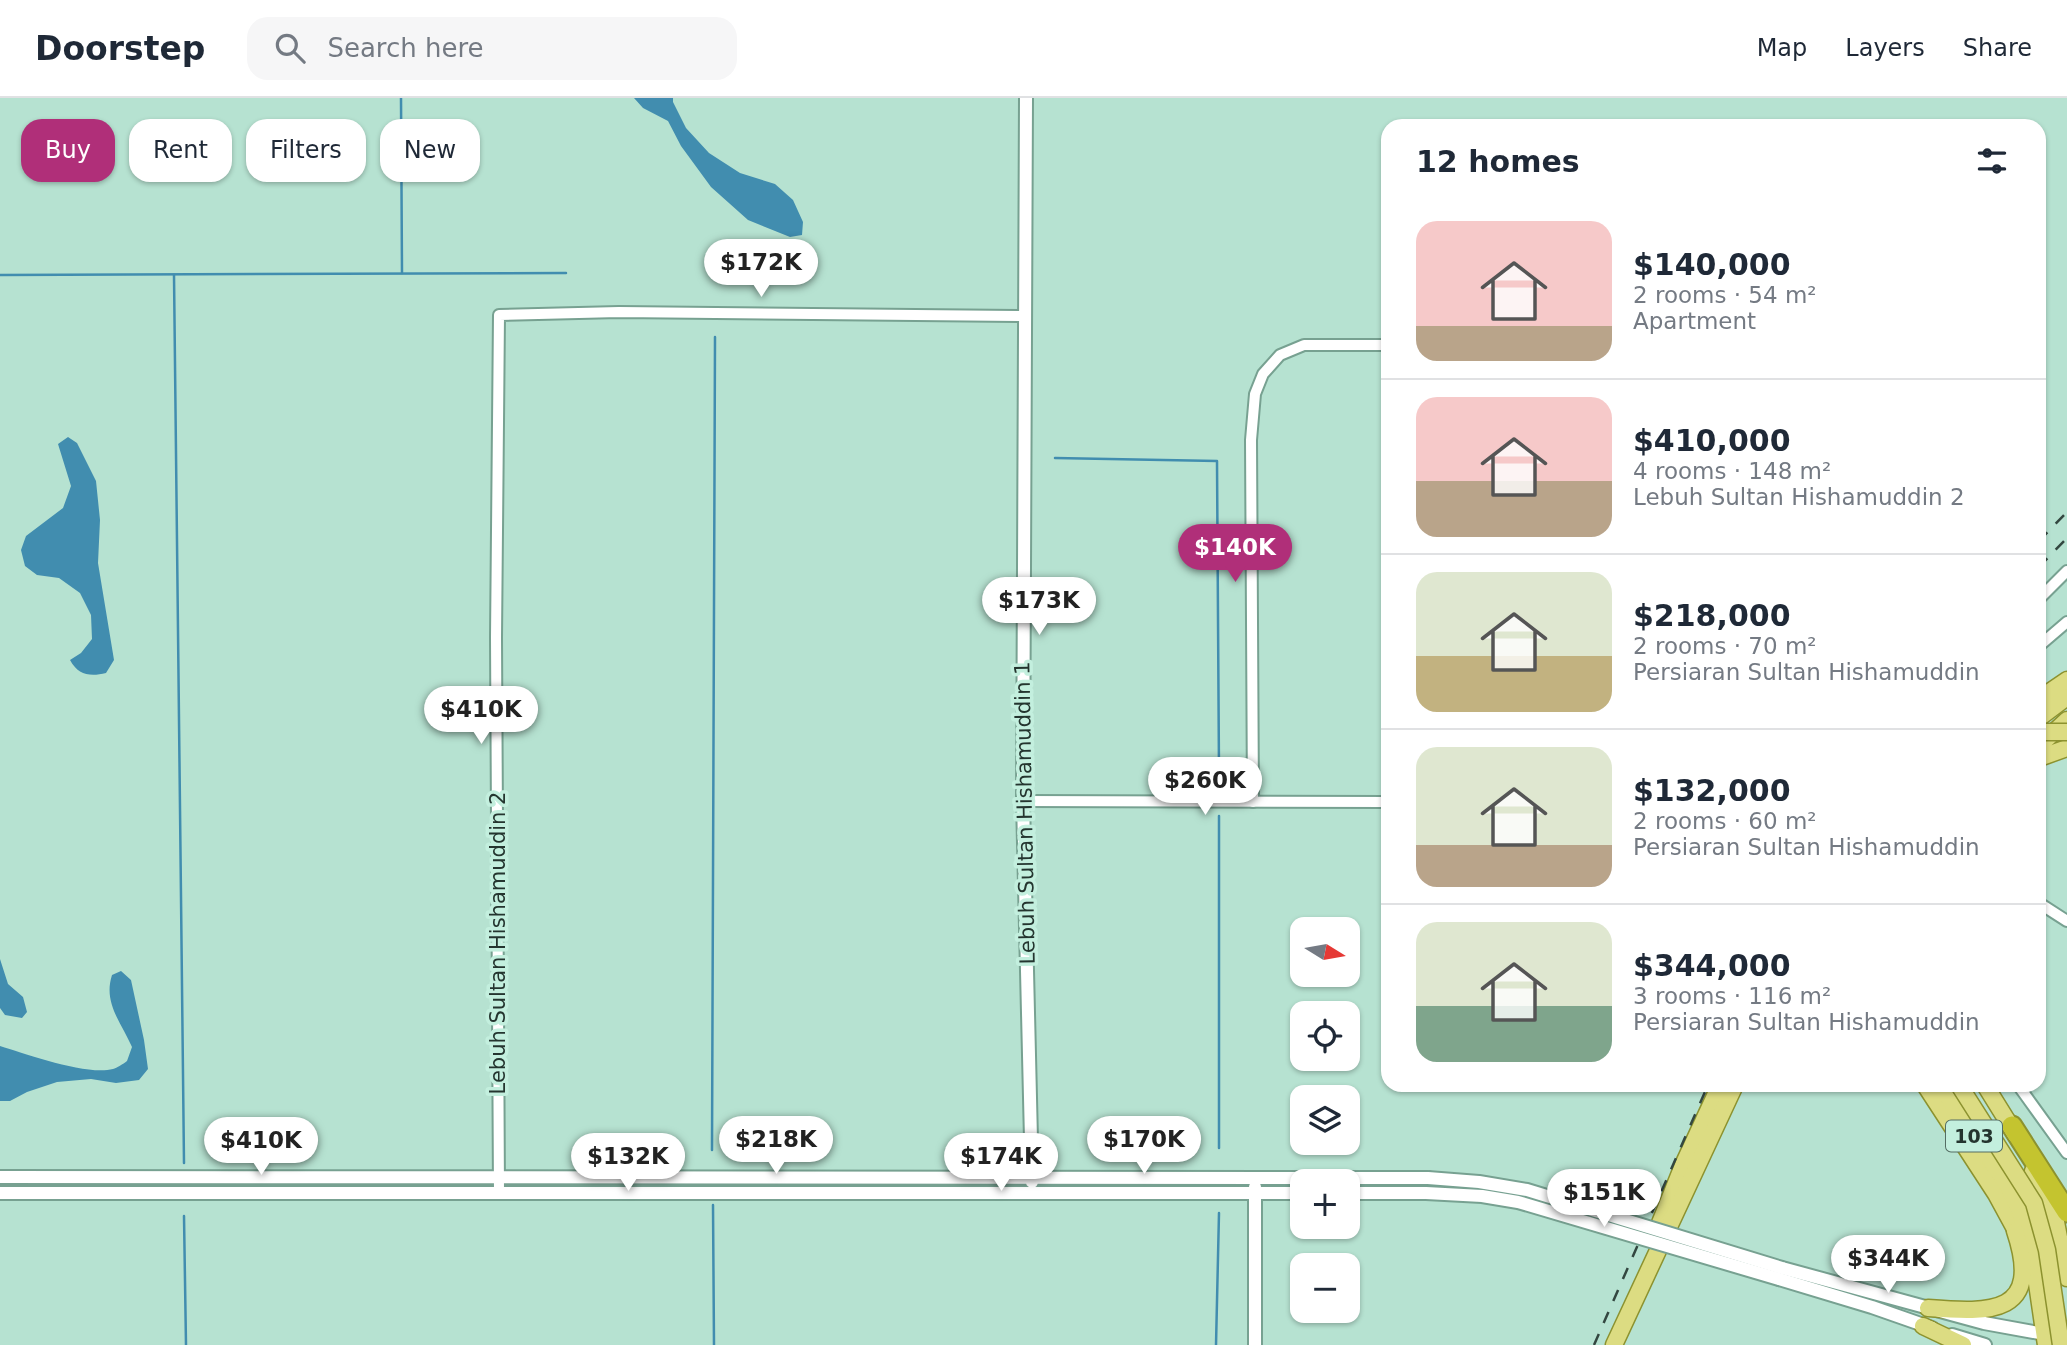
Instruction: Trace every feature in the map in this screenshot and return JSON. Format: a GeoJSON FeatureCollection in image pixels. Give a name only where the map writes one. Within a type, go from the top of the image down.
{"type":"FeatureCollection","features":[{"type":"Feature","properties":{"kind":"highway"},"geometry":{"type":"LineString","coordinates":[[2012,1126],[2067,1212]]}},
{"type":"Feature","properties":{"kind":"main road"},"geometry":{"type":"LineString","coordinates":[[2046,694],[2067,680]]}},
{"type":"Feature","properties":{"kind":"main road"},"geometry":{"type":"LineString","coordinates":[[2046,707],[2067,696]]}},
{"type":"Feature","properties":{"kind":"main road"},"geometry":{"type":"LineString","coordinates":[[2046,712],[2067,696]]}},
{"type":"Feature","properties":{"kind":"main road"},"geometry":{"type":"LineString","coordinates":[[2046,730],[2067,718]]}},
{"type":"Feature","properties":{"kind":"main road"},"geometry":{"type":"LineString","coordinates":[[2046,739],[2067,718]]}},
{"type":"Feature","properties":{"kind":"main road"},"geometry":{"type":"LineString","coordinates":[[2046,734],[2067,732]]}},
{"type":"Feature","properties":{"kind":"main road"},"geometry":{"type":"LineString","coordinates":[[2046,756],[2067,748]]}},
{"type":"Feature","properties":{"kind":"main road"},"geometry":{"type":"LineString","coordinates":[[1622,1326],[1670,1195],[1717,1092]]}},
{"type":"Feature","properties":{"kind":"main road"},"geometry":{"type":"LineString","coordinates":[[1614,1345],[1732,1092]]}},
{"type":"Feature","properties":{"kind":"main road"},"geometry":{"type":"LineString","coordinates":[[1929,1092],[2011,1219],[2023,1245],[2039,1295],[2046,1340]]}},
{"type":"Feature","properties":{"kind":"main road","name":"103"},"geometry":{"type":"LineString","coordinates":[[1945,1092],[2008,1186],[2019,1209],[2029,1238],[2039,1295]]}},
{"type":"Feature","properties":{"kind":"main road","name":"103"},"geometry":{"type":"LineString","coordinates":[[1963,1092],[2034,1203],[2047,1250],[2061,1345]]}},
{"type":"Feature","properties":{"kind":"main road"},"geometry":{"type":"LineString","coordinates":[[1990,1092],[2012,1126],[2056,1222],[2067,1278]]}},
{"type":"Feature","properties":{"kind":"main road"},"geometry":{"type":"LineString","coordinates":[[1928,1308],[1990,1310],[2013,1297],[2021,1284],[2023,1270],[2011,1219]]}},
{"type":"Feature","properties":{"kind":"main road"},"geometry":{"type":"LineString","coordinates":[[1923,1326],[1963,1345]]}},
{"type":"Feature","properties":{"kind":"street","name":"Lebuh Sultan Hishamuddin 1"},"geometry":{"type":"LineString","coordinates":[[1026,98],[1023,801],[1033,1192]]}},
{"type":"Feature","properties":{"kind":"street","name":"Lebuh Sultan Hishamuddin 2"},"geometry":{"type":"LineString","coordinates":[[499,1193],[496,660],[499,315],[619,312],[1024,316]]}},
{"type":"Feature","properties":{"kind":"street"},"geometry":{"type":"LineString","coordinates":[[1253,802],[1251,440],[1255,394],[1263,374],[1280,355],[1304,345],[1381,345]]}},
{"type":"Feature","properties":{"kind":"street"},"geometry":{"type":"LineString","coordinates":[[2046,592],[2067,570]]}},
{"type":"Feature","properties":{"kind":"street"},"geometry":{"type":"LineString","coordinates":[[2046,640],[2067,622]]}},
{"type":"Feature","properties":{"kind":"street"},"geometry":{"type":"LineString","coordinates":[[1023,801],[1381,802]]}},
{"type":"Feature","properties":{"kind":"street"},"geometry":{"type":"LineString","coordinates":[[2046,908],[2067,921]]}},
{"type":"Feature","properties":{"kind":"street"},"geometry":{"type":"LineString","coordinates":[[2023,1092],[2067,1153]]}},
{"type":"Feature","properties":{"kind":"street"},"geometry":{"type":"LineString","coordinates":[[1255,1345],[1256,1176]]}},
{"type":"Feature","properties":{"kind":"street"},"geometry":{"type":"LineString","coordinates":[[0,1177],[1256,1176],[1428,1178],[1479,1182],[1527,1190],[1781,1273],[1923,1326],[1985,1345]]}},
{"type":"Feature","properties":{"kind":"street"},"geometry":{"type":"LineString","coordinates":[[23,1177],[24,1193]]}},
{"type":"Feature","properties":{"kind":"street"},"geometry":{"type":"LineString","coordinates":[[0,1193],[1290,1193]]}},
{"type":"Feature","properties":{"kind":"street"},"geometry":{"type":"LineString","coordinates":[[1360,1193],[1482,1196],[1518,1202],[1781,1273],[2046,1340],[2067,1337]]}},
{"type":"Feature","properties":{"kind":"water"},"geometry":{"type":"Polygon","coordinates":[[[634,98],[673,98],[686,128],[709,153],[740,173],[775,184],[793,200],[803,222],[802,235],[790,237],[748,220],[711,187],[681,146],[668,121],[643,108],[634,98]]]}},
{"type":"Feature","properties":{"kind":"water"},"geometry":{"type":"Polygon","coordinates":[[[68,437],[77,443],[96,481],[100,520],[98,563],[114,660],[106,673],[100,674],[81,672],[70,660],[81,653],[92,639],[91,615],[80,593],[59,578],[37,575],[25,566],[21,550],[26,536],[63,508],[71,486],[58,444],[68,437]]]}},
{"type":"Feature","properties":{"kind":"water"},"geometry":{"type":"Polygon","coordinates":[[[0,959],[8,984],[23,997],[27,1012],[22,1018],[5,1015],[0,1008],[0,959]]]}},
{"type":"Feature","properties":{"kind":"water"},"geometry":{"type":"Polygon","coordinates":[[[121,971],[131,980],[144,1040],[148,1069],[139,1080],[116,1083],[91,1079],[57,1082],[10,1101],[0,1101],[0,1046],[56,1063],[88,1069],[113,1069],[127,1061],[132,1047],[114,1012],[110,995],[112,975],[121,971]]]}},
{"type":"Feature","properties":{"kind":"waterway"},"geometry":{"type":"LineString","coordinates":[[401,98],[402,273]]}},
{"type":"Feature","properties":{"kind":"waterway"},"geometry":{"type":"LineString","coordinates":[[0,275],[566,273]]}},
{"type":"Feature","properties":{"kind":"waterway"},"geometry":{"type":"LineString","coordinates":[[174,275],[184,1163]]}},
{"type":"Feature","properties":{"kind":"waterway"},"geometry":{"type":"LineString","coordinates":[[712,1150],[715,337]]}},
{"type":"Feature","properties":{"kind":"waterway"},"geometry":{"type":"LineString","coordinates":[[1055,458],[1217,461],[1219,773]]}},
{"type":"Feature","properties":{"kind":"waterway"},"geometry":{"type":"LineString","coordinates":[[1219,816],[1219,1148]]}},
{"type":"Feature","properties":{"kind":"waterway"},"geometry":{"type":"LineString","coordinates":[[713,1205],[714,1345]]}},
{"type":"Feature","properties":{"kind":"waterway"},"geometry":{"type":"LineString","coordinates":[[1216,1345],[1219,1213]]}},
{"type":"Feature","properties":{"kind":"waterway"},"geometry":{"type":"LineString","coordinates":[[184,1216],[186,1345]]}},
{"type":"Feature","properties":{"kind":"railway"},"geometry":{"type":"LineString","coordinates":[[2046,534],[2067,512]]}},
{"type":"Feature","properties":{"kind":"railway"},"geometry":{"type":"LineString","coordinates":[[2046,560],[2067,538]]}},
{"type":"Feature","properties":{"kind":"railway"},"geometry":{"type":"LineString","coordinates":[[1594,1345],[1705,1092]]}}]}
